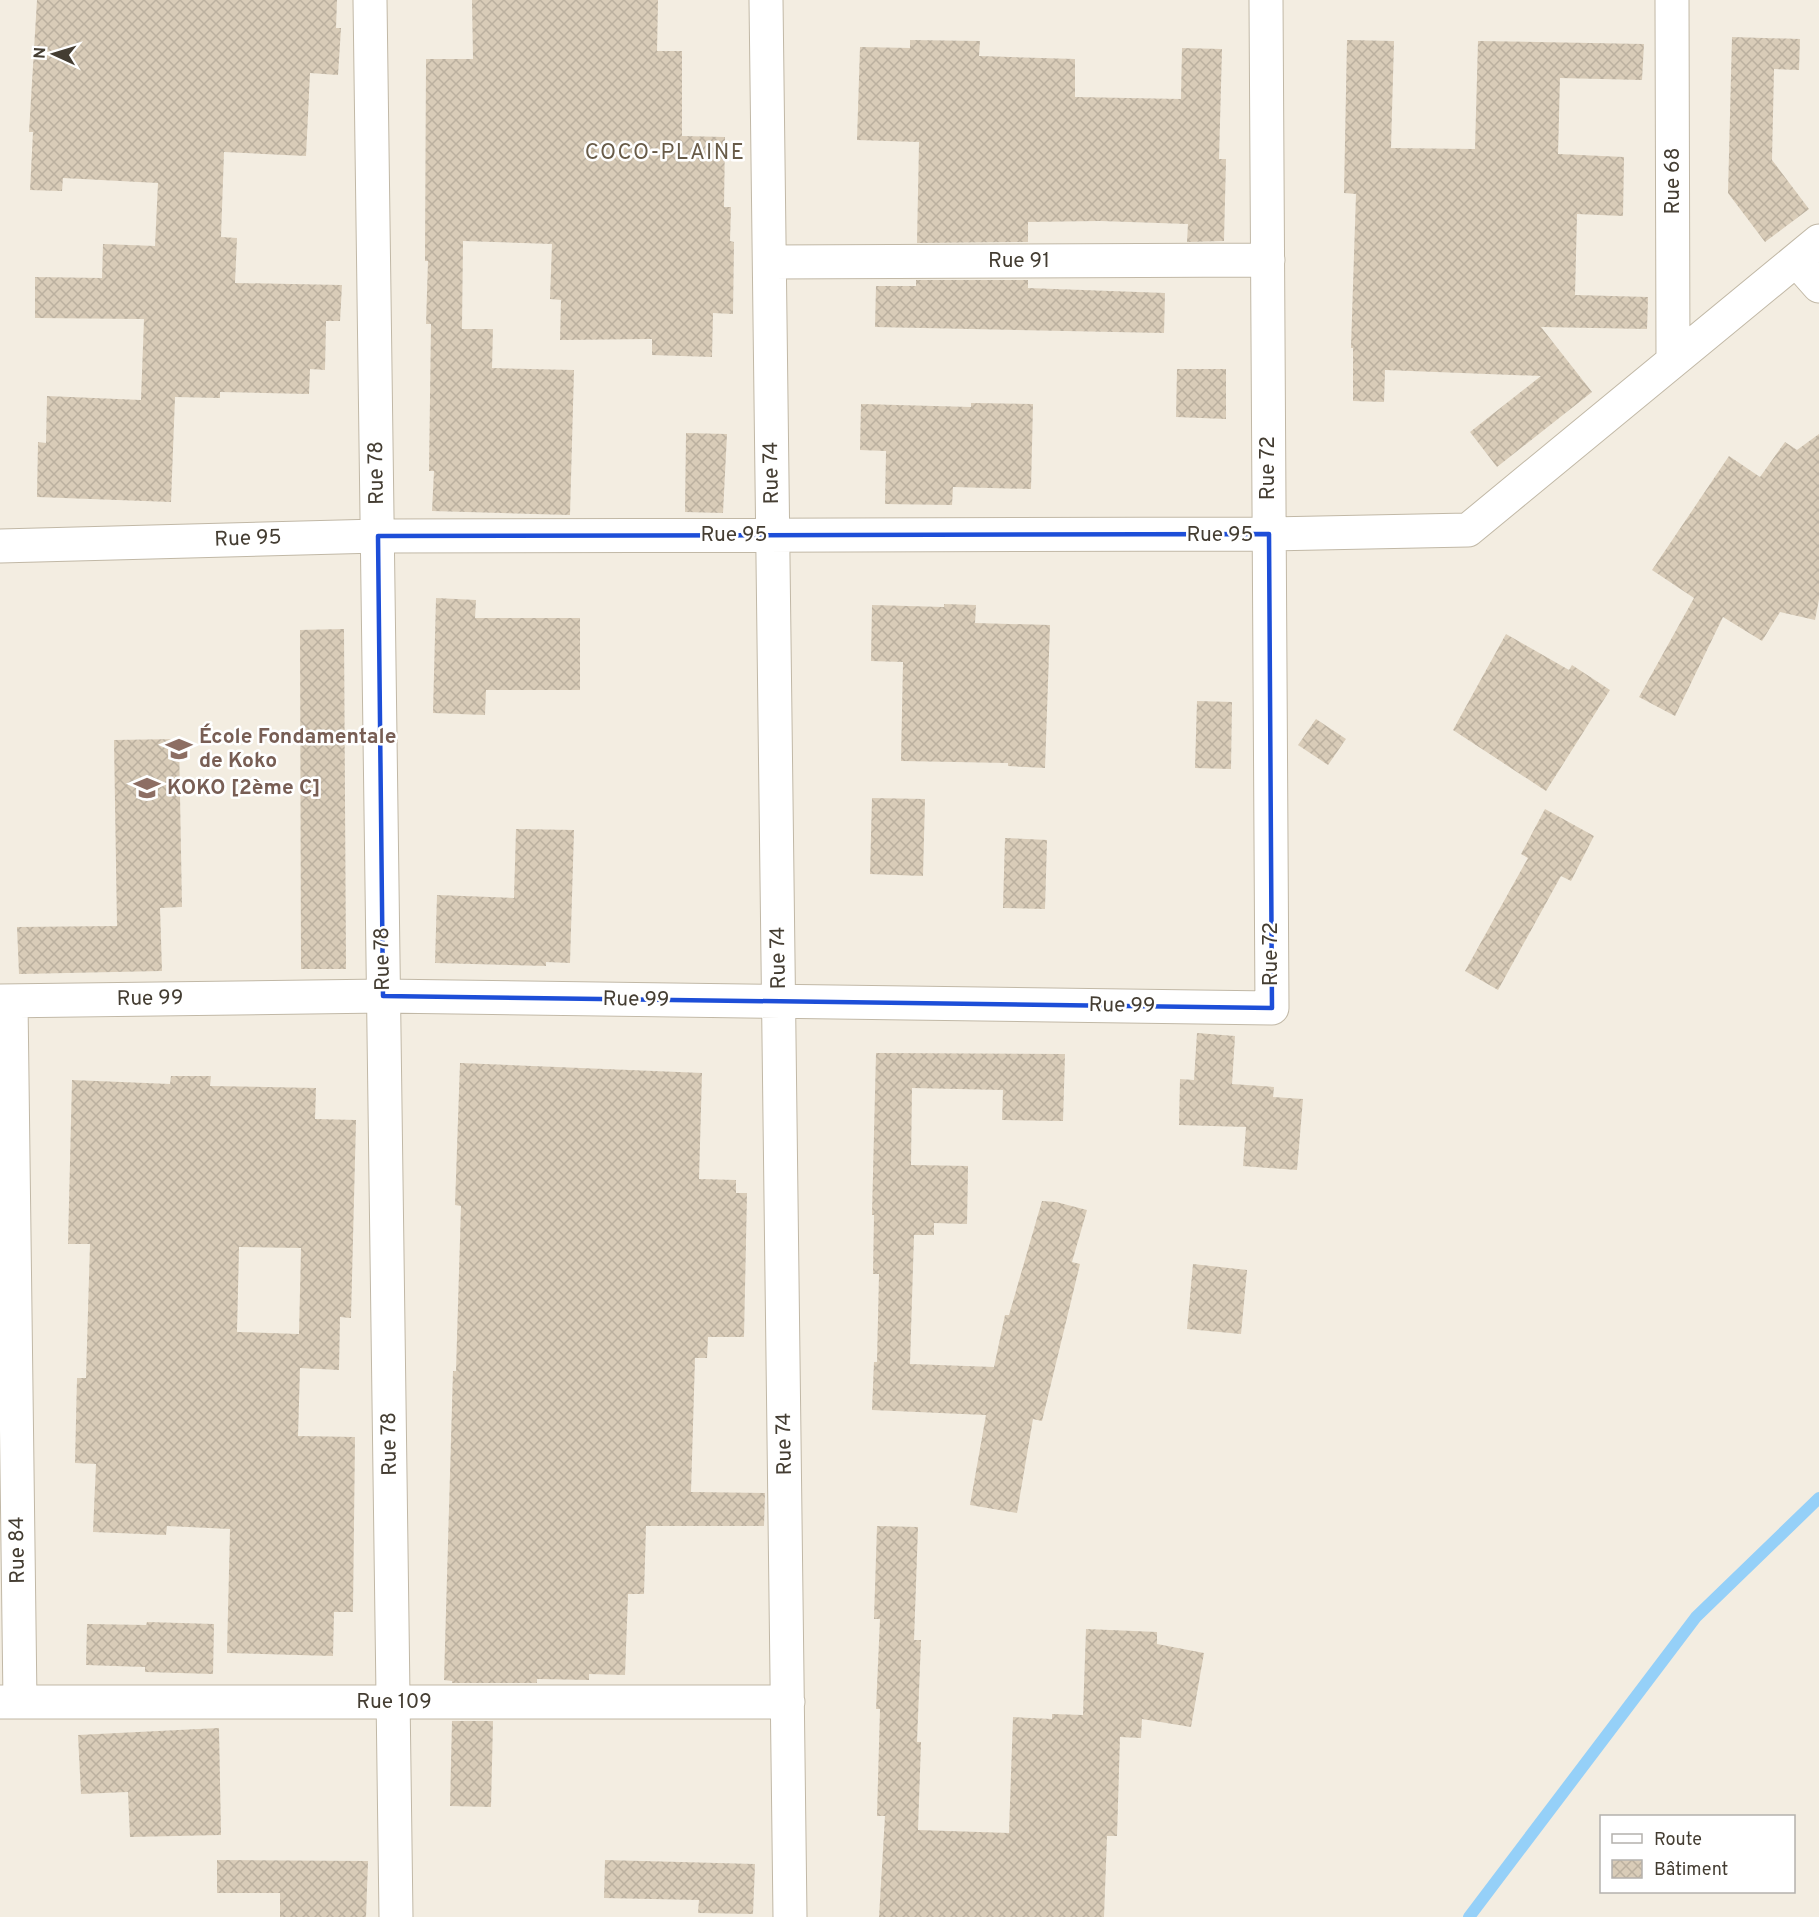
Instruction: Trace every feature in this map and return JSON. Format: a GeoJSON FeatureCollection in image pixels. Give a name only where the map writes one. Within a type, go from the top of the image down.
{"type":"FeatureCollection","features":[{"type":"Feature","properties":{"kind":"street","name":"Rue 78"},"geometry":{"type":"LineString","coordinates":[[370,0],[396,1917]]}},
{"type":"Feature","properties":{"kind":"street","name":"Rue 74"},"geometry":{"type":"LineString","coordinates":[[766,0],[790,1917]]}},
{"type":"Feature","properties":{"kind":"street","name":"Rue 72"},"geometry":{"type":"LineString","coordinates":[[1266,0],[1272,1008]]}},
{"type":"Feature","properties":{"kind":"street","name":"Rue 68"},"geometry":{"type":"LineString","coordinates":[[1672,0],[1673,361]]}},
{"type":"Feature","properties":{"kind":"street"},"geometry":{"type":"LineString","coordinates":[[1673,361],[1808,250],[1819,286]]}},
{"type":"Feature","properties":{"kind":"street","name":"Rue 91"},"geometry":{"type":"LineString","coordinates":[[770,262],[1268,260]]}},
{"type":"Feature","properties":{"kind":"street","name":"Rue 95"},"geometry":{"type":"LineString","coordinates":[[0,546],[378,536],[1269,534],[1468,530],[1673,361]]}},
{"type":"Feature","properties":{"kind":"street","name":"Rue 99"},"geometry":{"type":"LineString","coordinates":[[6,1001],[383,996],[1272,1008]]}},
{"type":"Feature","properties":{"kind":"street","name":"Rue 84"},"geometry":{"type":"LineString","coordinates":[[6,1001],[10,1702]]}},
{"type":"Feature","properties":{"kind":"street","name":"Rue 109"},"geometry":{"type":"LineString","coordinates":[[10,1702],[788,1702]]}},
{"type":"Feature","properties":{"kind":"highlighted area"},"geometry":{"type":"Polygon","coordinates":[[[1269,534],[1272,1008],[383,996],[378,536],[1269,534]]]}},
{"type":"Feature","properties":{"kind":"building"},"geometry":{"type":"Polygon","coordinates":[[[37,0],[337,0],[336,28],[341,28],[338,75],[310,73],[306,156],[224,152],[221,237],[237,238],[235,283],[342,285],[340,321],[326,321],[325,370],[310,369],[309,394],[220,392],[220,398],[175,397],[171,502],[37,497],[38,442],[46,443],[47,396],[141,400],[144,319],[35,318],[35,277],[102,278],[103,244],[155,246],[158,183],[63,178],[62,191],[30,190],[33,132],[29,132],[37,0]]]}},
{"type":"Feature","properties":{"kind":"building"},"geometry":{"type":"Polygon","coordinates":[[[472,0],[658,0],[657,51],[682,51],[682,136],[725,137],[724,207],[731,207],[730,241],[734,242],[733,314],[713,313],[712,357],[652,355],[652,339],[560,340],[561,300],[550,299],[552,244],[463,241],[462,329],[493,329],[492,368],[574,370],[570,515],[432,511],[434,471],[429,471],[431,324],[426,324],[428,261],[425,261],[426,59],[473,59],[472,0]]]}},
{"type":"Feature","properties":{"kind":"building"},"geometry":{"type":"Polygon","coordinates":[[[1732,37],[1800,39],[1799,70],[1774,69],[1772,160],[1809,209],[1765,242],[1728,193],[1732,37]]]}},
{"type":"Feature","properties":{"kind":"building"},"geometry":{"type":"Polygon","coordinates":[[[910,40],[980,41],[979,56],[1075,59],[1075,97],[1181,99],[1182,48],[1222,49],[1219,159],[1226,159],[1224,241],[1187,242],[1188,224],[1100,221],[1028,222],[1028,242],[917,243],[919,142],[857,140],[860,47],[910,48],[910,40]]]}},
{"type":"Feature","properties":{"kind":"building"},"geometry":{"type":"Polygon","coordinates":[[[1347,40],[1394,41],[1391,148],[1475,149],[1478,41],[1644,44],[1642,80],[1560,78],[1558,154],[1624,157],[1623,216],[1577,214],[1575,295],[1648,297],[1647,329],[1541,327],[1592,392],[1497,467],[1470,432],[1541,376],[1385,370],[1384,402],[1353,401],[1353,348],[1351,348],[1356,194],[1344,193],[1347,40]]]}},
{"type":"Feature","properties":{"kind":"building"},"geometry":{"type":"Polygon","coordinates":[[[916,280],[1028,280],[1028,288],[1165,293],[1164,333],[875,327],[876,286],[916,286],[916,280]]]}},
{"type":"Feature","properties":{"kind":"building"},"geometry":{"type":"Polygon","coordinates":[[[1177,369],[1226,369],[1226,419],[1176,417],[1177,369]]]}},
{"type":"Feature","properties":{"kind":"building"},"geometry":{"type":"Polygon","coordinates":[[[971,403],[1033,404],[1031,489],[953,487],[952,505],[885,504],[886,451],[860,450],[861,404],[971,407],[971,403]]]}},
{"type":"Feature","properties":{"kind":"building"},"geometry":{"type":"Polygon","coordinates":[[[686,433],[727,434],[723,513],[685,512],[686,433]]]}},
{"type":"Feature","properties":{"kind":"building"},"geometry":{"type":"Polygon","coordinates":[[[1819,434],[1819,599],[1815,620],[1780,612],[1762,641],[1723,617],[1675,716],[1639,697],[1694,598],[1652,570],[1729,456],[1760,477],[1785,442],[1797,450],[1819,434]]]}},
{"type":"Feature","properties":{"kind":"building"},"geometry":{"type":"Polygon","coordinates":[[[436,598],[476,600],[475,618],[580,618],[580,690],[486,690],[485,715],[433,713],[436,598]]]}},
{"type":"Feature","properties":{"kind":"building"},"geometry":{"type":"Polygon","coordinates":[[[944,604],[976,605],[975,623],[1050,625],[1045,768],[1008,766],[1008,763],[901,761],[903,662],[871,661],[872,605],[944,607],[944,604]]]}},
{"type":"Feature","properties":{"kind":"building"},"geometry":{"type":"Polygon","coordinates":[[[344,629],[346,969],[301,969],[300,630],[344,629]]]}},
{"type":"Feature","properties":{"kind":"building"},"geometry":{"type":"Polygon","coordinates":[[[1506,634],[1569,670],[1572,665],[1610,690],[1546,791],[1453,730],[1506,634]]]}},
{"type":"Feature","properties":{"kind":"building"},"geometry":{"type":"Polygon","coordinates":[[[1197,701],[1232,702],[1231,769],[1195,768],[1197,701]]]}},
{"type":"Feature","properties":{"kind":"building"},"geometry":{"type":"Polygon","coordinates":[[[1316,719],[1346,739],[1328,765],[1298,745],[1316,719]]]}},
{"type":"Feature","properties":{"kind":"building"},"geometry":{"type":"Polygon","coordinates":[[[179,739],[182,907],[160,908],[162,971],[19,974],[17,927],[117,926],[114,740],[179,739]]]}},
{"type":"Feature","properties":{"kind":"building"},"geometry":{"type":"Polygon","coordinates":[[[872,798],[925,799],[923,876],[870,874],[872,798]]]}},
{"type":"Feature","properties":{"kind":"building"},"geometry":{"type":"Polygon","coordinates":[[[1545,809],[1594,836],[1571,881],[1561,876],[1498,990],[1465,971],[1528,858],[1521,854],[1545,809]]]}},
{"type":"Feature","properties":{"kind":"building"},"geometry":{"type":"Polygon","coordinates":[[[516,829],[574,830],[570,963],[546,962],[546,966],[435,963],[437,895],[514,898],[516,829]]]}},
{"type":"Feature","properties":{"kind":"building"},"geometry":{"type":"Polygon","coordinates":[[[1005,838],[1047,840],[1045,909],[1003,908],[1005,838]]]}},
{"type":"Feature","properties":{"kind":"building"},"geometry":{"type":"Polygon","coordinates":[[[1197,1033],[1235,1036],[1232,1084],[1274,1087],[1273,1097],[1303,1099],[1297,1170],[1243,1166],[1246,1127],[1179,1125],[1180,1079],[1194,1080],[1197,1033]]]}},
{"type":"Feature","properties":{"kind":"building"},"geometry":{"type":"Polygon","coordinates":[[[876,1053],[1065,1054],[1063,1121],[1002,1120],[1003,1090],[912,1088],[911,1165],[968,1166],[967,1224],[934,1223],[934,1235],[914,1235],[910,1364],[994,1367],[1005,1315],[1009,1315],[1042,1201],[1087,1210],[1072,1262],[1080,1264],[1042,1421],[1033,1419],[1017,1513],[970,1505],[986,1415],[872,1410],[874,1362],[877,1362],[879,1274],[873,1274],[874,1215],[872,1215],[876,1053]]]}},
{"type":"Feature","properties":{"kind":"building"},"geometry":{"type":"Polygon","coordinates":[[[460,1063],[702,1073],[699,1179],[736,1180],[736,1193],[747,1193],[744,1337],[708,1337],[707,1358],[695,1358],[691,1492],[765,1493],[764,1526],[646,1526],[644,1594],[628,1594],[625,1675],[589,1674],[589,1680],[537,1679],[537,1683],[452,1683],[452,1681],[444,1680],[453,1371],[456,1371],[461,1206],[455,1205],[460,1063]]]}},
{"type":"Feature","properties":{"kind":"building"},"geometry":{"type":"Polygon","coordinates":[[[171,1076],[211,1076],[210,1086],[316,1088],[315,1119],[356,1120],[351,1318],[340,1317],[339,1370],[300,1368],[298,1436],[355,1437],[353,1612],[334,1612],[333,1656],[227,1653],[230,1529],[167,1526],[166,1535],[93,1532],[96,1464],[75,1463],[77,1378],[86,1378],[90,1244],[68,1244],[72,1080],[170,1084],[171,1076]],[[239,1247],[237,1332],[299,1334],[301,1248],[239,1247]]]}},
{"type":"Feature","properties":{"kind":"building"},"geometry":{"type":"Polygon","coordinates":[[[1193,1264],[1247,1270],[1241,1334],[1187,1329],[1193,1264]]]}},
{"type":"Feature","properties":{"kind":"building"},"geometry":{"type":"Polygon","coordinates":[[[877,1526],[918,1527],[914,1640],[921,1640],[917,1742],[921,1742],[918,1830],[1009,1833],[1013,1717],[1052,1719],[1052,1714],[1083,1715],[1086,1629],[1157,1632],[1157,1644],[1204,1653],[1191,1727],[1142,1719],[1141,1738],[1120,1737],[1117,1836],[1107,1836],[1104,1917],[879,1917],[885,1816],[877,1816],[880,1709],[876,1709],[880,1619],[874,1619],[877,1526]]]}},
{"type":"Feature","properties":{"kind":"building"},"geometry":{"type":"Polygon","coordinates":[[[147,1622],[214,1624],[213,1674],[145,1672],[145,1667],[86,1665],[87,1624],[146,1625],[147,1622]]]}},
{"type":"Feature","properties":{"kind":"building"},"geometry":{"type":"Polygon","coordinates":[[[452,1721],[493,1721],[491,1807],[450,1806],[452,1721]]]}},
{"type":"Feature","properties":{"kind":"building"},"geometry":{"type":"Polygon","coordinates":[[[219,1728],[221,1835],[130,1837],[128,1792],[81,1794],[78,1735],[219,1728]]]}},
{"type":"Feature","properties":{"kind":"building"},"geometry":{"type":"Polygon","coordinates":[[[217,1860],[368,1861],[366,1917],[280,1917],[280,1893],[217,1893],[217,1860]]]}},
{"type":"Feature","properties":{"kind":"building"},"geometry":{"type":"Polygon","coordinates":[[[605,1860],[755,1864],[753,1914],[698,1913],[699,1900],[604,1898],[605,1860]]]}},
{"type":"Feature","properties":{"kind":"waterway"},"geometry":{"type":"LineString","coordinates":[[1469,1917],[1696,1617],[1819,1498]]}},
{"type":"Feature","properties":{"kind":"place","name":"École Fondamentale de Koko"},"geometry":{"type":"Point","coordinates":[179,749]}},
{"type":"Feature","properties":{"kind":"place","name":"KOKO [2ème C]"},"geometry":{"type":"Point","coordinates":[147,788]}},
{"type":"Feature","properties":{"kind":"district","name":"COCO-PLAINE"},"geometry":{"type":"Point","coordinates":[665,153]}}]}
